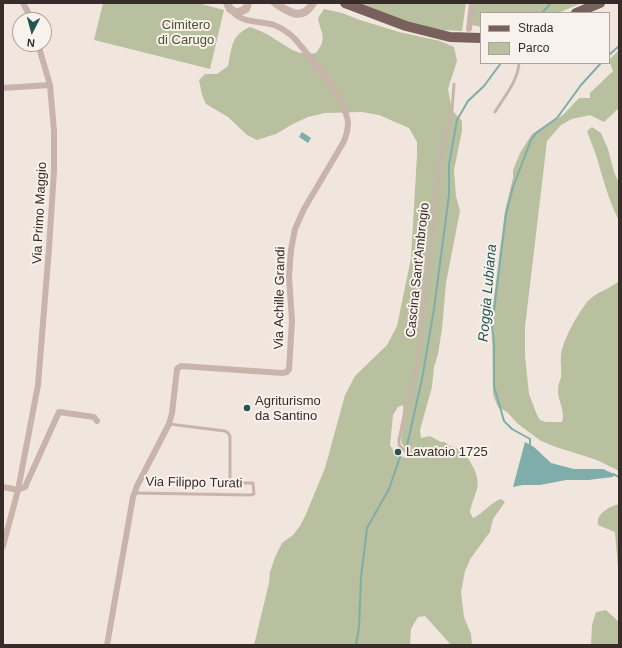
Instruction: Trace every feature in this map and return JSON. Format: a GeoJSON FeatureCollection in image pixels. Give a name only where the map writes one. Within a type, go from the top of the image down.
{"type":"FeatureCollection","features":[{"type":"Feature","properties":{"kind":"main road"},"geometry":{"type":"LineString","coordinates":[[345,3],[406,26],[450,37],[480,38]]}},
{"type":"Feature","properties":{"kind":"main road"},"geometry":{"type":"LineString","coordinates":[[578,12],[600,3]]}},
{"type":"Feature","properties":{"kind":"street"},"geometry":{"type":"LineString","coordinates":[[23,3],[28,12]]}},
{"type":"Feature","properties":{"kind":"street"},"geometry":{"type":"LineString","coordinates":[[228,3],[230,9],[234,12],[243,11],[247,5]]}},
{"type":"Feature","properties":{"kind":"street"},"geometry":{"type":"LineString","coordinates":[[275,3],[292,13],[300,13],[307,11],[313,3]]}},
{"type":"Feature","properties":{"kind":"street"},"geometry":{"type":"LineString","coordinates":[[469,29],[472,3]]}},
{"type":"Feature","properties":{"kind":"street"},"geometry":{"type":"LineString","coordinates":[[247,5],[248,15],[255,21]]}},
{"type":"Feature","properties":{"kind":"street","name":"Via Achille Grandi"},"geometry":{"type":"LineString","coordinates":[[234,12],[243,19],[274,25],[290,34],[335,92],[344,109],[348,123],[346,137],[299,218],[293,235],[289,276],[292,321],[289,369]]}},
{"type":"Feature","properties":{"kind":"street","name":"Via Primo Maggio"},"geometry":{"type":"LineString","coordinates":[[3,544],[18,490],[38,385],[46,296],[54,171],[54,131],[50,85],[40,52]]}},
{"type":"Feature","properties":{"kind":"street"},"geometry":{"type":"LineString","coordinates":[[3,88],[50,85]]}},
{"type":"Feature","properties":{"kind":"street","name":"Via Filippo Turati"},"geometry":{"type":"LineString","coordinates":[[107,645],[134,493],[169,424],[172,413],[176,371],[181,366],[282,373],[287,372],[289,369]]}},
{"type":"Feature","properties":{"kind":"street"},"geometry":{"type":"LineString","coordinates":[[3,487],[18,490],[25,487],[59,412],[94,417],[97,421]]}},
{"type":"Feature","properties":{"kind":"lane"},"geometry":{"type":"LineString","coordinates":[[495,112],[513,82],[519,64]]}},
{"type":"Feature","properties":{"kind":"lane","name":"Cascina Sant'Ambrogio"},"geometry":{"type":"LineString","coordinates":[[408,454],[403,451],[399,445],[399,440],[418,359],[440,162],[444,136],[452,110],[454,84]]}},
{"type":"Feature","properties":{"kind":"lane","name":"Via Filippo Turati"},"geometry":{"type":"LineString","coordinates":[[134,493],[254,494],[253,483],[235,483],[230,481],[230,436],[228,433],[225,431],[169,424]]}},
{"type":"Feature","properties":{"kind":"green space","name":"Cimitero di Carugo"},"geometry":{"type":"Polygon","coordinates":[[[103,3],[198,3],[224,10],[210,69],[94,40],[103,3]]]}},
{"type":"Feature","properties":{"kind":"green space"},"geometry":{"type":"Polygon","coordinates":[[[356,3],[466,3],[462,31],[443,30],[412,24],[356,3]]]}},
{"type":"Feature","properties":{"kind":"green space"},"geometry":{"type":"Polygon","coordinates":[[[474,3],[582,3],[560,12],[480,12],[480,27],[472,25],[474,3]]]}},
{"type":"Feature","properties":{"kind":"green space"},"geometry":{"type":"Polygon","coordinates":[[[324,9],[342,13],[399,32],[440,41],[454,47],[457,61],[448,89],[452,110],[462,121],[462,131],[454,170],[456,196],[460,211],[446,283],[442,329],[438,354],[434,367],[432,387],[420,430],[421,438],[430,436],[441,442],[445,442],[463,452],[469,460],[476,472],[478,484],[470,512],[473,518],[496,501],[501,499],[505,502],[493,519],[490,532],[471,558],[465,571],[461,592],[464,617],[471,634],[472,645],[451,645],[425,616],[418,617],[411,629],[410,645],[254,645],[269,583],[270,572],[275,557],[282,543],[293,535],[300,526],[306,514],[325,468],[345,395],[355,376],[387,345],[397,326],[411,258],[417,142],[409,128],[379,115],[362,112],[325,113],[308,117],[276,134],[257,140],[247,135],[228,117],[206,104],[202,95],[199,80],[205,74],[217,74],[228,66],[233,42],[244,30],[250,27],[259,30],[297,52],[309,54],[316,53],[320,48],[323,39],[318,18],[324,9]],[[403,405],[398,407],[393,415],[390,445],[396,455],[407,458],[411,454],[402,444],[403,405]]]}},
{"type":"Feature","properties":{"kind":"green space"},"geometry":{"type":"Polygon","coordinates":[[[619,50],[619,108],[604,122],[590,115],[572,119],[561,125],[547,141],[525,327],[525,356],[529,394],[537,415],[540,420],[546,422],[562,422],[563,414],[558,393],[558,386],[561,377],[562,350],[567,335],[588,301],[595,295],[619,281],[619,471],[597,460],[541,441],[518,424],[507,412],[498,407],[493,395],[492,313],[505,211],[513,178],[513,170],[520,153],[532,134],[563,115],[579,98],[590,98],[590,93],[613,71],[610,59],[619,50]]]}},
{"type":"Feature","properties":{"kind":"green space"},"geometry":{"type":"Polygon","coordinates":[[[592,127],[601,133],[619,183],[619,221],[609,198],[587,131],[592,127]]]}},
{"type":"Feature","properties":{"kind":"green space"},"geometry":{"type":"Polygon","coordinates":[[[619,504],[619,580],[615,532],[598,525],[598,521],[599,517],[604,511],[619,504]]]}},
{"type":"Feature","properties":{"kind":"green space"},"geometry":{"type":"Polygon","coordinates":[[[606,610],[619,622],[619,645],[591,645],[592,625],[596,612],[606,610]]]}},
{"type":"Feature","properties":{"kind":"water"},"geometry":{"type":"Polygon","coordinates":[[[302,132],[311,138],[308,143],[299,137],[302,132]]]}},
{"type":"Feature","properties":{"kind":"water"},"geometry":{"type":"Polygon","coordinates":[[[525,442],[534,447],[551,463],[574,469],[603,469],[614,474],[613,477],[588,480],[566,480],[540,485],[523,485],[513,487],[525,442]]]}},
{"type":"Feature","properties":{"kind":"waterway"},"geometry":{"type":"LineString","coordinates":[[543,12],[551,3]]}},
{"type":"Feature","properties":{"kind":"waterway","name":"Roggia Lubiana"},"geometry":{"type":"LineString","coordinates":[[610,54],[619,46]]}},
{"type":"Feature","properties":{"kind":"waterway"},"geometry":{"type":"LineString","coordinates":[[406,450],[422,379],[434,309],[449,195],[449,164],[457,120],[468,101],[484,86],[500,64]]}},
{"type":"Feature","properties":{"kind":"waterway","name":"Roggia Lubiana"},"geometry":{"type":"LineString","coordinates":[[530,445],[530,439],[512,429],[504,421],[494,386],[494,344],[492,326],[506,214],[513,187],[531,140],[536,133],[557,118],[581,85],[600,64]]}},
{"type":"Feature","properties":{"kind":"waterway"},"geometry":{"type":"LineString","coordinates":[[356,645],[359,627],[361,577],[367,528],[389,489],[400,457]]}},
{"type":"Feature","properties":{"kind":"waterway","name":"Roggia Lubiana"},"geometry":{"type":"LineString","coordinates":[[613,474],[619,477]]}},
{"type":"Feature","properties":{"kind":"place","name":"Agriturismo da Santino"},"geometry":{"type":"Point","coordinates":[247,408]}},
{"type":"Feature","properties":{"kind":"place","name":"Lavatoio 1725"},"geometry":{"type":"Point","coordinates":[398,452]}}]}
